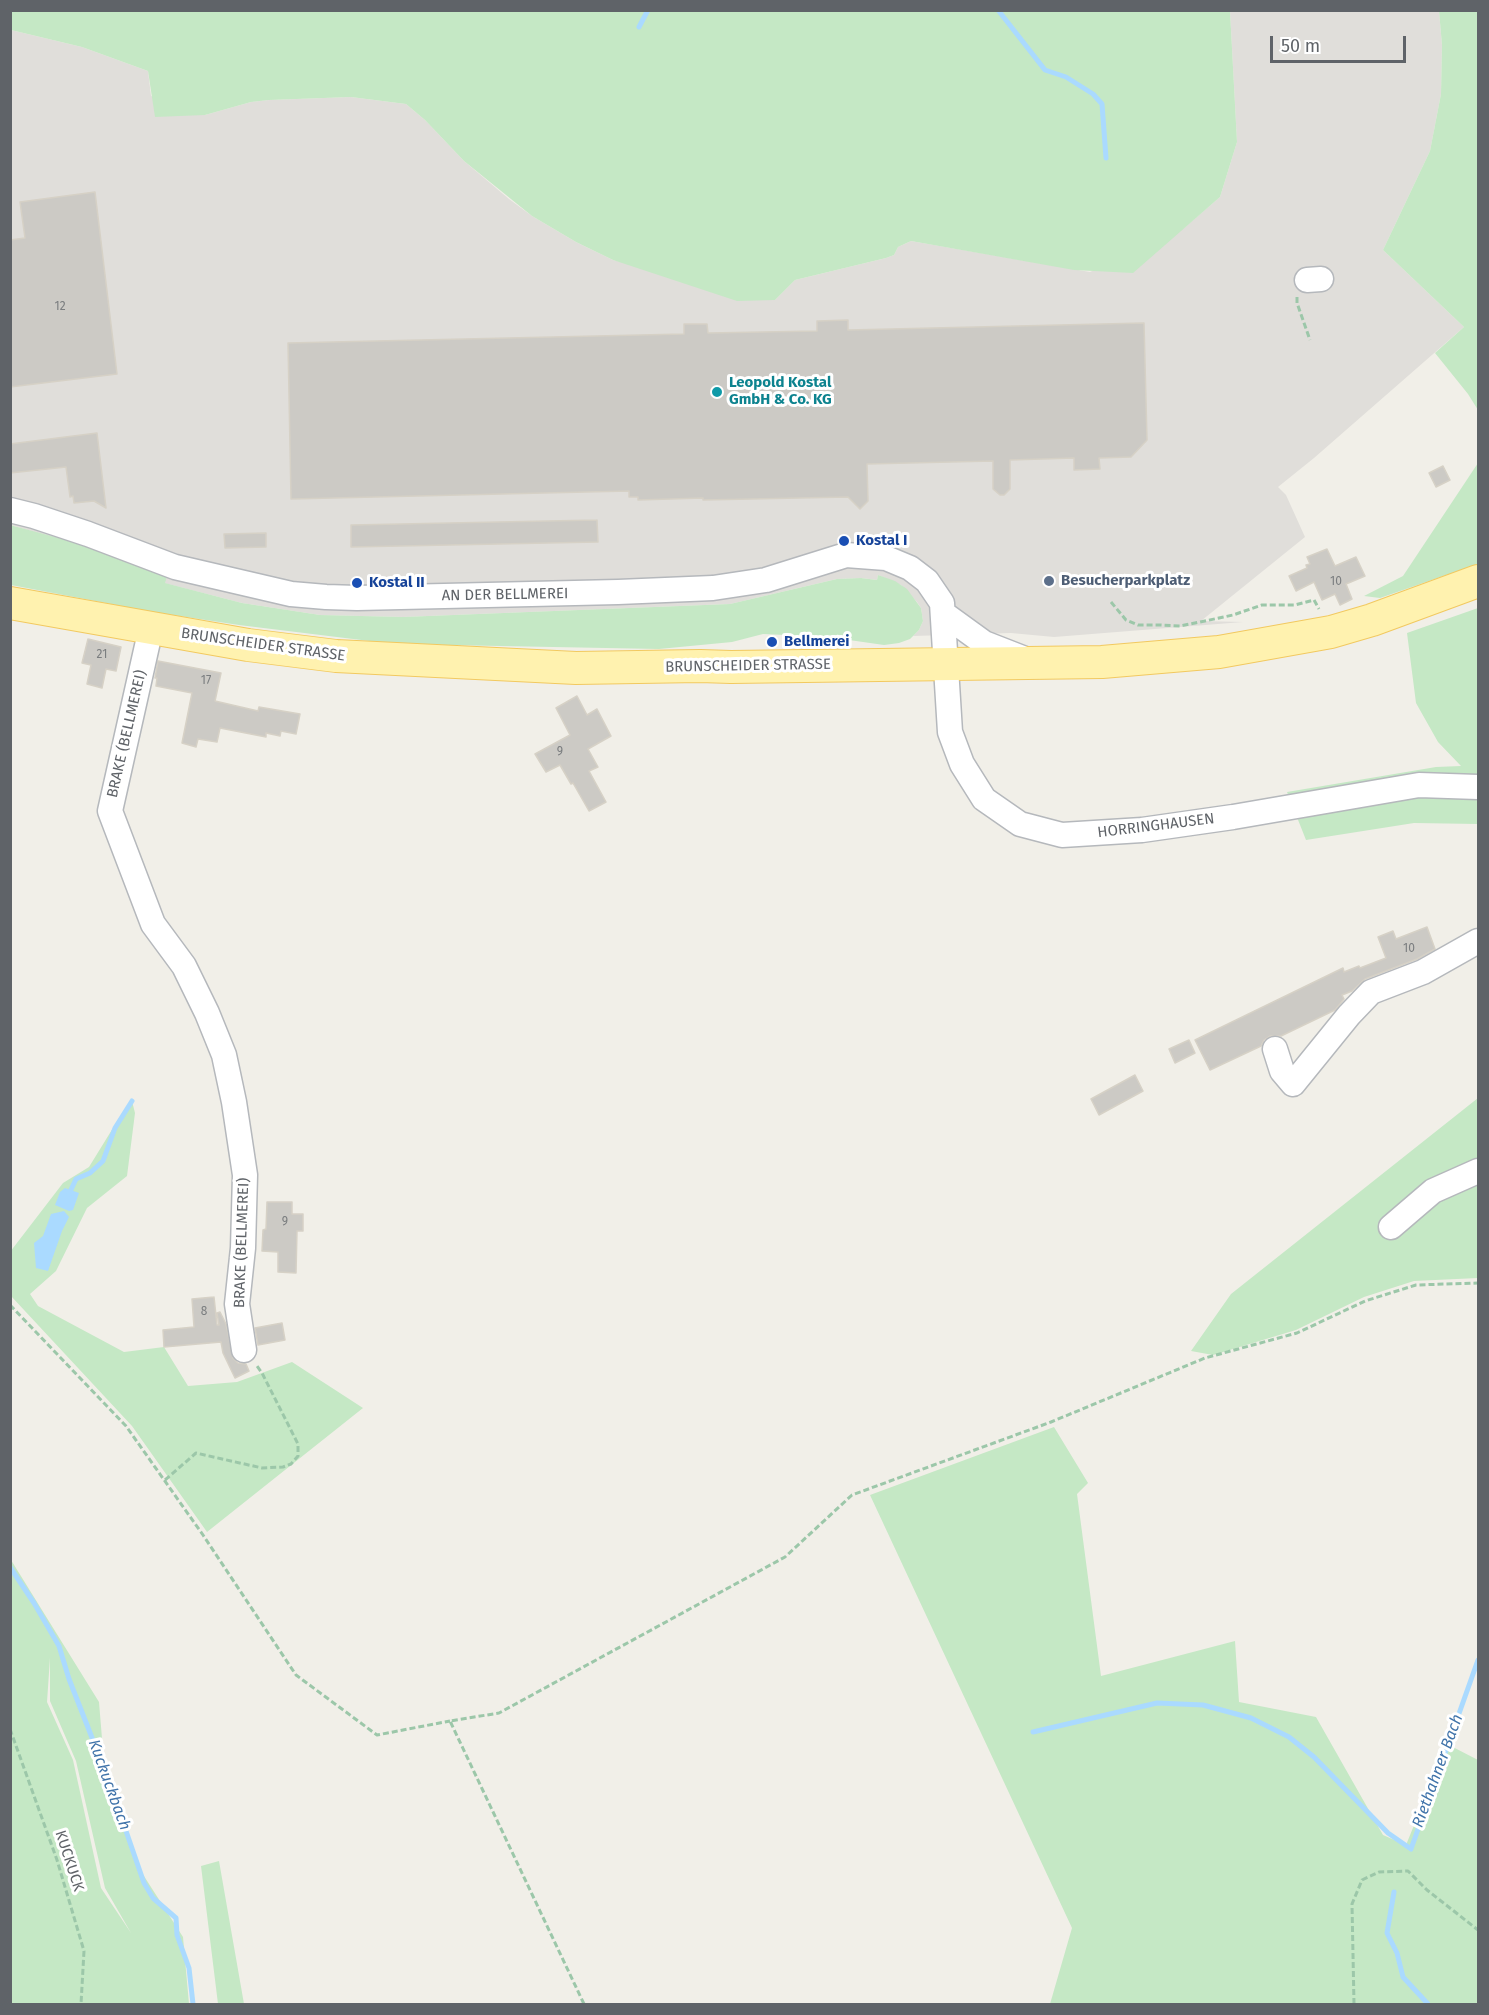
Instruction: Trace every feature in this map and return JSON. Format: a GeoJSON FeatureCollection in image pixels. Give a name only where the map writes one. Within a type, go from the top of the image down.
{"type":"FeatureCollection","features":[{"type":"Feature","properties":{"kind":"main road","name":"BRUNSCHEIDER STRASSE"},"geometry":{"type":"LineString","coordinates":[[10,603],[248,645],[336,656],[467,664],[576,668],[1102,662],[1219,652],[1331,632],[1372,620],[1479,581]]}},
{"type":"Feature","properties":{"kind":"street","name":"AN DER BELLMEREI"},"geometry":{"type":"LineString","coordinates":[[10,510],[88,534],[175,567],[291,594],[357,598],[713,588],[766,580],[834,557],[868,555],[886,558],[910,568],[927,581],[942,603],[946,663]]}},
{"type":"Feature","properties":{"kind":"street","name":"AN DER BELLMEREI"},"geometry":{"type":"LineString","coordinates":[[944,614],[984,644],[1033,662]]}},
{"type":"Feature","properties":{"kind":"street","name":"BRAKE (BELLMEREI)"},"geometry":{"type":"LineString","coordinates":[[151,628],[110,811],[153,924],[184,966],[224,1055],[245,1175],[243,1248],[237,1305],[244,1350]]}},
{"type":"Feature","properties":{"kind":"street","name":"HORRINGHAUSEN"},"geometry":{"type":"LineString","coordinates":[[946,663],[950,732],[962,764],[984,799],[1020,824],[1062,835],[1142,830],[1419,785],[1479,787]]}},
{"type":"Feature","properties":{"kind":"street"},"geometry":{"type":"LineString","coordinates":[[1275,1049],[1282,1071],[1293,1084],[1349,1015],[1371,992],[1423,972],[1479,940]]}},
{"type":"Feature","properties":{"kind":"street"},"geometry":{"type":"LineString","coordinates":[[1391,1227],[1433,1191],[1479,1171]]}},
{"type":"Feature","properties":{"kind":"path"},"geometry":{"type":"LineString","coordinates":[[1310,340],[1297,297],[1311,293],[1314,280]]}},
{"type":"Feature","properties":{"kind":"path"},"geometry":{"type":"LineString","coordinates":[[1111,602],[1126,620],[1138,625],[1180,626],[1233,615],[1262,605],[1294,605],[1314,600],[1331,632]]}},
{"type":"Feature","properties":{"kind":"path"},"geometry":{"type":"LineString","coordinates":[[10,1305],[126,1426],[296,1675],[377,1735],[499,1713],[785,1557],[852,1495],[1051,1422],[1205,1358],[1297,1333],[1365,1301],[1416,1285],[1479,1283]]}},
{"type":"Feature","properties":{"kind":"path"},"geometry":{"type":"LineString","coordinates":[[165,1480],[196,1453],[262,1468],[283,1467],[291,1464],[298,1456],[298,1444],[262,1373],[244,1350]]}},
{"type":"Feature","properties":{"kind":"path"},"geometry":{"type":"LineString","coordinates":[[450,1721],[584,2004]]}},
{"type":"Feature","properties":{"kind":"path","name":"KUCKUCK"},"geometry":{"type":"LineString","coordinates":[[10,1729],[57,1860],[84,1951],[81,2004]]}},
{"type":"Feature","properties":{"kind":"path"},"geometry":{"type":"LineString","coordinates":[[1354,2004],[1353,1904],[1362,1880],[1379,1872],[1408,1871],[1427,1890],[1479,1930]]}},
{"type":"Feature","properties":{"kind":"shaded area"},"geometry":{"type":"Polygon","coordinates":[[[1230,11],[1439,11],[1442,45],[1441,94],[1430,151],[1383,250],[1464,327],[1278,487],[1286,495],[1305,537],[1201,621],[1243,622],[1054,637],[1011,633],[913,636],[923,621],[921,608],[901,585],[878,575],[877,580],[837,579],[730,604],[403,617],[320,615],[242,603],[164,583],[168,573],[11,525],[11,30],[82,47],[148,71],[151,96],[205,115],[251,102],[269,100],[351,97],[406,104],[425,120],[464,161],[509,199],[532,216],[576,242],[613,260],[775,300],[795,280],[886,258],[894,255],[898,247],[911,241],[1090,272],[1184,228],[1220,197],[1237,142],[1230,11]]]}},
{"type":"Feature","properties":{"kind":"green space"},"geometry":{"type":"Polygon","coordinates":[[[11,10],[1230,11],[1237,142],[1220,197],[1133,273],[1074,270],[911,241],[898,247],[894,255],[886,258],[795,280],[775,300],[737,301],[613,260],[576,242],[532,216],[464,161],[425,120],[406,104],[351,97],[269,100],[251,102],[205,115],[155,117],[148,71],[82,47],[11,30],[11,10]]]}},
{"type":"Feature","properties":{"kind":"green space"},"geometry":{"type":"Polygon","coordinates":[[[1439,11],[1478,11],[1478,410],[1435,353],[1464,327],[1383,250],[1430,151],[1441,94],[1442,45],[1439,11]]]}},
{"type":"Feature","properties":{"kind":"green space"},"geometry":{"type":"Polygon","coordinates":[[[1478,463],[1478,564],[1380,598],[1364,596],[1403,576],[1478,463]]]}},
{"type":"Feature","properties":{"kind":"green space"},"geometry":{"type":"Polygon","coordinates":[[[10,525],[85,545],[168,573],[165,583],[242,603],[320,615],[403,617],[730,604],[837,579],[877,580],[878,575],[895,581],[907,589],[921,608],[923,621],[919,630],[910,639],[884,645],[828,637],[763,634],[732,642],[659,649],[394,644],[153,612],[11,585],[10,525]]]}},
{"type":"Feature","properties":{"kind":"green space"},"geometry":{"type":"Polygon","coordinates":[[[1478,608],[1478,824],[1414,823],[1306,840],[1287,792],[1436,767],[1461,766],[1438,742],[1416,703],[1407,633],[1478,608]]]}},
{"type":"Feature","properties":{"kind":"green space"},"geometry":{"type":"Polygon","coordinates":[[[1478,1098],[1478,1278],[1414,1281],[1364,1297],[1296,1330],[1213,1355],[1191,1351],[1231,1294],[1478,1098]]]}},
{"type":"Feature","properties":{"kind":"green space"},"geometry":{"type":"Polygon","coordinates":[[[132,1101],[135,1113],[127,1176],[87,1208],[56,1271],[30,1294],[38,1306],[124,1352],[164,1347],[188,1386],[237,1382],[292,1362],[363,1408],[207,1532],[132,1426],[11,1296],[10,1252],[63,1183],[89,1167],[132,1101]]]}},
{"type":"Feature","properties":{"kind":"green space"},"geometry":{"type":"Polygon","coordinates":[[[1054,1427],[1088,1483],[1077,1494],[1101,1676],[1235,1641],[1239,1702],[1316,1717],[1383,1835],[1406,1845],[1447,1744],[1478,1760],[1478,2004],[1050,2004],[1072,1928],[870,1495],[1054,1427]]]}},
{"type":"Feature","properties":{"kind":"green space"},"geometry":{"type":"Polygon","coordinates":[[[11,1560],[99,1702],[105,1775],[142,1873],[183,1937],[189,2004],[11,2004],[11,1560]],[[50,1658],[47,1702],[73,1760],[101,1888],[131,1933],[105,1888],[76,1761],[50,1701],[50,1658]]]}},
{"type":"Feature","properties":{"kind":"green space"},"geometry":{"type":"Polygon","coordinates":[[[219,1861],[244,2004],[218,2004],[201,1866],[219,1861]]]}},
{"type":"Feature","properties":{"kind":"water"},"geometry":{"type":"Polygon","coordinates":[[[65,1188],[79,1193],[73,1210],[69,1211],[55,1205],[60,1192],[65,1188]]]}},
{"type":"Feature","properties":{"kind":"water"},"geometry":{"type":"Polygon","coordinates":[[[64,1211],[69,1217],[48,1271],[36,1268],[34,1243],[43,1236],[51,1214],[64,1211]]]}},
{"type":"Feature","properties":{"kind":"building"},"geometry":{"type":"Polygon","coordinates":[[[95,192],[117,374],[10,387],[10,240],[25,238],[20,202],[95,192]]]}},
{"type":"Feature","properties":{"kind":"building","name":"Leopold Kostal GmbH & Co. KG"},"geometry":{"type":"Polygon","coordinates":[[[848,320],[848,330],[1144,323],[1147,440],[1131,457],[1099,458],[1100,469],[1074,470],[1074,458],[1010,460],[1010,489],[1004,495],[1000,495],[993,489],[993,461],[867,464],[868,501],[860,509],[848,497],[638,500],[638,497],[629,497],[629,491],[291,499],[288,343],[684,334],[684,324],[707,324],[708,333],[817,331],[817,321],[848,320]]]}},
{"type":"Feature","properties":{"kind":"building"},"geometry":{"type":"Polygon","coordinates":[[[97,433],[106,508],[94,501],[74,503],[73,496],[70,497],[66,467],[10,473],[10,444],[97,433]]]}},
{"type":"Feature","properties":{"kind":"building"},"geometry":{"type":"Polygon","coordinates":[[[1443,466],[1450,480],[1436,487],[1429,473],[1443,466]]]}},
{"type":"Feature","properties":{"kind":"building"},"geometry":{"type":"Polygon","coordinates":[[[597,520],[598,542],[351,547],[351,525],[597,520]]]}},
{"type":"Feature","properties":{"kind":"building"},"geometry":{"type":"Polygon","coordinates":[[[266,533],[266,547],[225,548],[224,534],[266,533]]]}},
{"type":"Feature","properties":{"kind":"building"},"geometry":{"type":"Polygon","coordinates":[[[1327,549],[1335,566],[1356,557],[1365,576],[1346,584],[1352,599],[1340,605],[1335,594],[1322,600],[1314,582],[1296,591],[1289,576],[1307,568],[1306,565],[1310,564],[1307,557],[1327,549]]]}},
{"type":"Feature","properties":{"kind":"building"},"geometry":{"type":"Polygon","coordinates":[[[88,639],[121,647],[116,671],[106,669],[102,688],[87,684],[91,665],[82,663],[88,639]]]}},
{"type":"Feature","properties":{"kind":"building"},"geometry":{"type":"Polygon","coordinates":[[[158,661],[221,673],[215,701],[258,711],[259,707],[300,714],[296,734],[281,731],[280,736],[266,733],[266,737],[220,728],[217,742],[198,739],[196,747],[182,743],[192,693],[156,686],[158,661]]]}},
{"type":"Feature","properties":{"kind":"building"},"geometry":{"type":"Polygon","coordinates":[[[577,696],[587,715],[597,709],[611,736],[588,749],[598,767],[589,771],[606,802],[589,811],[560,765],[546,772],[535,754],[570,735],[556,708],[577,696]]]}},
{"type":"Feature","properties":{"kind":"building"},"geometry":{"type":"Polygon","coordinates":[[[1427,927],[1435,949],[1417,959],[1365,979],[1352,991],[1342,995],[1344,999],[1335,1010],[1281,1036],[1270,1036],[1261,1046],[1210,1070],[1195,1040],[1343,968],[1344,972],[1386,958],[1378,937],[1393,931],[1396,939],[1427,927]]]}},
{"type":"Feature","properties":{"kind":"building"},"geometry":{"type":"Polygon","coordinates":[[[1189,1040],[1195,1053],[1175,1063],[1169,1049],[1189,1040]]]}},
{"type":"Feature","properties":{"kind":"building"},"geometry":{"type":"Polygon","coordinates":[[[1135,1075],[1143,1091],[1099,1115],[1091,1099],[1135,1075]]]}},
{"type":"Feature","properties":{"kind":"building"},"geometry":{"type":"Polygon","coordinates":[[[267,1202],[292,1202],[292,1214],[303,1214],[303,1231],[297,1231],[296,1273],[278,1272],[278,1252],[262,1251],[267,1202]]]}},
{"type":"Feature","properties":{"kind":"building"},"geometry":{"type":"Polygon","coordinates":[[[214,1297],[217,1325],[219,1325],[217,1313],[220,1312],[226,1324],[233,1358],[238,1363],[246,1364],[249,1371],[235,1378],[223,1353],[221,1342],[164,1347],[163,1330],[194,1327],[192,1299],[214,1297]]]}},
{"type":"Feature","properties":{"kind":"building"},"geometry":{"type":"Polygon","coordinates":[[[282,1323],[285,1340],[258,1345],[255,1328],[282,1323]]]}},
{"type":"Feature","properties":{"kind":"waterway"},"geometry":{"type":"LineString","coordinates":[[639,27],[648,10]]}},
{"type":"Feature","properties":{"kind":"waterway"},"geometry":{"type":"LineString","coordinates":[[998,10],[1045,70],[1066,77],[1093,94],[1102,104],[1106,158]]}},
{"type":"Feature","properties":{"kind":"waterway","name":"Kuckuckbach"},"geometry":{"type":"LineString","coordinates":[[69,1194],[76,1179],[90,1173],[103,1161],[115,1128],[132,1101]]}},
{"type":"Feature","properties":{"kind":"waterway","name":"Kuckuckbach"},"geometry":{"type":"LineString","coordinates":[[10,1567],[59,1646],[144,1883],[153,1898],[176,1918],[177,1935],[189,1968],[193,2004]]}},
{"type":"Feature","properties":{"kind":"waterway"},"geometry":{"type":"LineString","coordinates":[[1033,1732],[1157,1703],[1203,1705],[1251,1718],[1289,1737],[1314,1757],[1388,1833],[1411,1849],[1478,1660]]}},
{"type":"Feature","properties":{"kind":"waterway","name":"Riethahner Bach"},"geometry":{"type":"LineString","coordinates":[[1394,1892],[1387,1933],[1397,1953],[1403,1977],[1428,2004]]}},
{"type":"Feature","properties":{"kind":"place","name":"Leopold Kostal GmbH & Co. KG"},"geometry":{"type":"Point","coordinates":[717,392]}},
{"type":"Feature","properties":{"kind":"place","name":"Kostal I"},"geometry":{"type":"Point","coordinates":[844,541]}},
{"type":"Feature","properties":{"kind":"place","name":"Besucherparkplatz"},"geometry":{"type":"Point","coordinates":[1049,581]}},
{"type":"Feature","properties":{"kind":"place","name":"Kostal II"},"geometry":{"type":"Point","coordinates":[357,583]}},
{"type":"Feature","properties":{"kind":"place","name":"Bellmerei"},"geometry":{"type":"Point","coordinates":[772,642]}}]}
